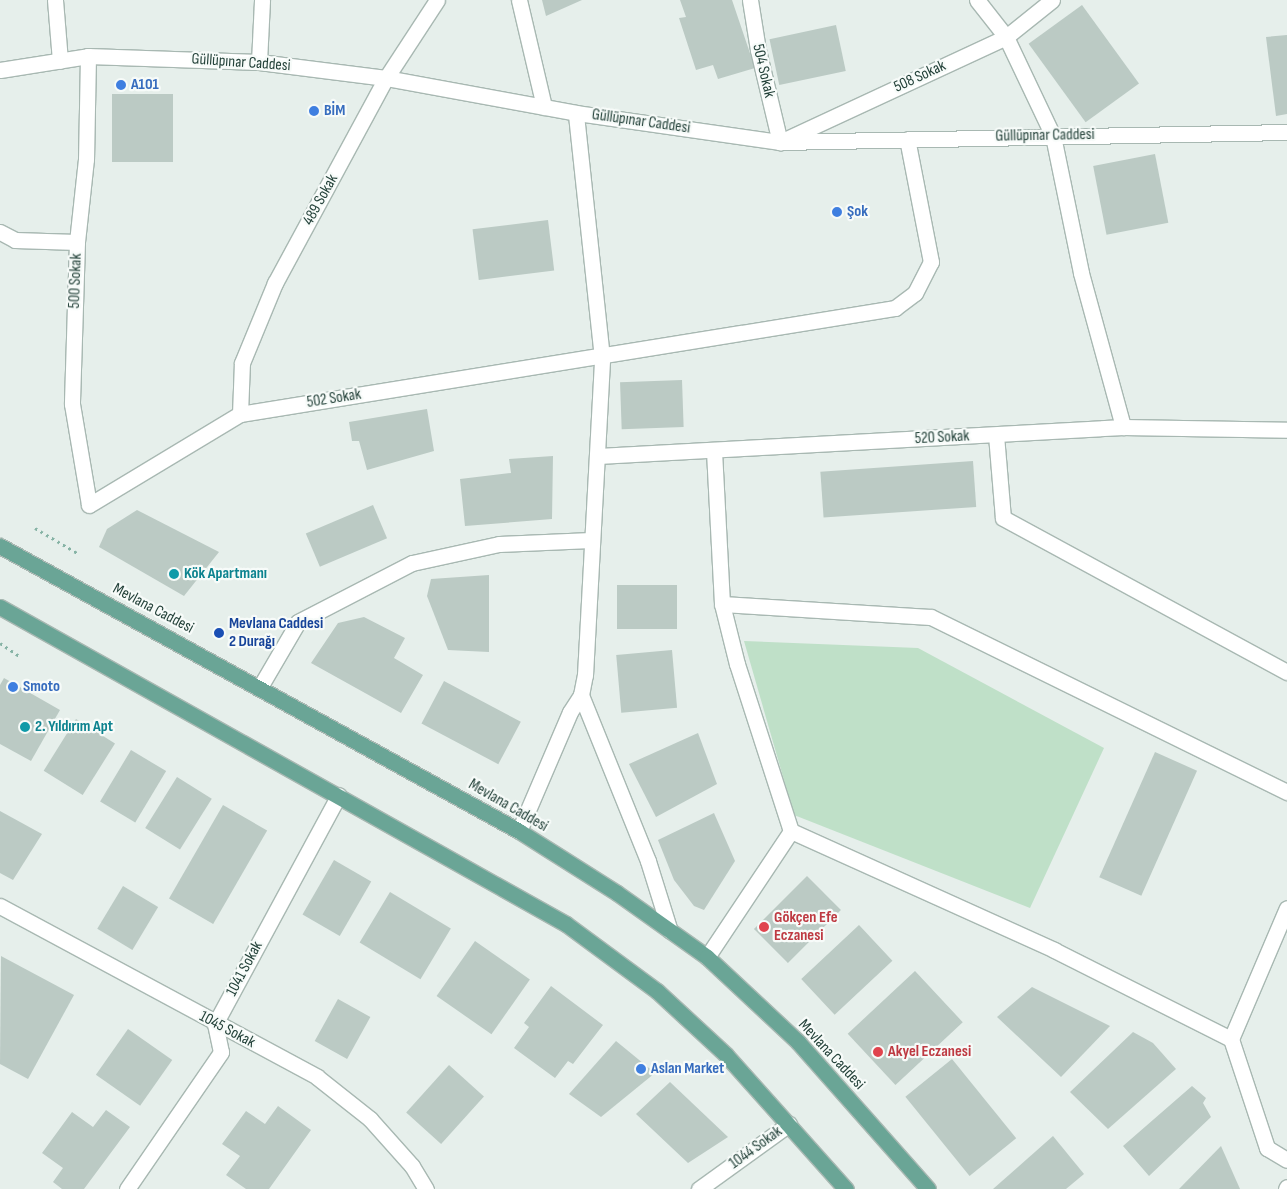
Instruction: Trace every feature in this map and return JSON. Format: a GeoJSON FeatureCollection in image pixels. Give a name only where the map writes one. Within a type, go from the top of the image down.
{"type":"FeatureCollection","features":[{"type":"Feature","properties":{"kind":"main road","name":"Mevlana Caddesi"},"geometry":{"type":"LineString","coordinates":[[0,546],[260,687],[519,831],[670,931],[707,958],[798,1042],[928,1189]]}},
{"type":"Feature","properties":{"kind":"main road"},"geometry":{"type":"LineString","coordinates":[[0,607],[339,795],[566,924],[657,991],[726,1055],[846,1189]]}},
{"type":"Feature","properties":{"kind":"street"},"geometry":{"type":"LineString","coordinates":[[55,0],[60,61]]}},
{"type":"Feature","properties":{"kind":"street"},"geometry":{"type":"LineString","coordinates":[[259,62],[262,0]]}},
{"type":"Feature","properties":{"kind":"street","name":"489 Sokak"},"geometry":{"type":"LineString","coordinates":[[240,414],[242,364],[275,283],[386,78],[437,0]]}},
{"type":"Feature","properties":{"kind":"street"},"geometry":{"type":"LineString","coordinates":[[519,0],[544,107]]}},
{"type":"Feature","properties":{"kind":"street","name":"504 Sokak"},"geometry":{"type":"LineString","coordinates":[[750,0],[758,50],[780,142]]}},
{"type":"Feature","properties":{"kind":"street"},"geometry":{"type":"LineString","coordinates":[[977,0],[1006,37],[1053,136],[1081,273],[1122,428]]}},
{"type":"Feature","properties":{"kind":"street","name":"508 Sokak"},"geometry":{"type":"LineString","coordinates":[[780,142],[1006,37],[1052,0]]}},
{"type":"Feature","properties":{"kind":"street","name":"Güllüpınar Caddesi"},"geometry":{"type":"LineString","coordinates":[[0,70],[88,56],[259,62],[386,78],[544,107],[780,142],[1287,132]]}},
{"type":"Feature","properties":{"kind":"street","name":"500 Sokak"},"geometry":{"type":"LineString","coordinates":[[88,56],[86,159],[78,242],[72,404],[90,505]]}},
{"type":"Feature","properties":{"kind":"street"},"geometry":{"type":"LineString","coordinates":[[576,112],[602,358],[598,456],[582,695],[648,862],[670,931]]}},
{"type":"Feature","properties":{"kind":"street","name":"502 Sokak"},"geometry":{"type":"LineString","coordinates":[[90,505],[240,414],[883,312],[906,302],[923,283],[931,262],[907,139]]}},
{"type":"Feature","properties":{"kind":"street"},"geometry":{"type":"LineString","coordinates":[[0,232],[15,240],[78,242]]}},
{"type":"Feature","properties":{"kind":"street","name":"520 Sokak"},"geometry":{"type":"LineString","coordinates":[[598,456],[1122,428],[1287,430]]}},
{"type":"Feature","properties":{"kind":"street"},"geometry":{"type":"LineString","coordinates":[[996,435],[1003,518],[1287,672]]}},
{"type":"Feature","properties":{"kind":"street"},"geometry":{"type":"LineString","coordinates":[[714,451],[722,604],[737,664],[791,831],[1054,950],[1231,1039]]}},
{"type":"Feature","properties":{"kind":"street"},"geometry":{"type":"LineString","coordinates":[[260,687],[298,622],[412,563],[499,544],[591,540]]}},
{"type":"Feature","properties":{"kind":"street"},"geometry":{"type":"LineString","coordinates":[[722,604],[931,617],[1287,792]]}},
{"type":"Feature","properties":{"kind":"street"},"geometry":{"type":"LineString","coordinates":[[519,831],[570,712],[582,695]]}},
{"type":"Feature","properties":{"kind":"street","name":"1041 Sokak"},"geometry":{"type":"LineString","coordinates":[[215,1024],[339,795]]}},
{"type":"Feature","properties":{"kind":"street"},"geometry":{"type":"LineString","coordinates":[[707,958],[791,831]]}},
{"type":"Feature","properties":{"kind":"street","name":"1045 Sokak"},"geometry":{"type":"LineString","coordinates":[[0,906],[215,1024],[317,1077],[370,1119],[412,1166],[426,1189]]}},
{"type":"Feature","properties":{"kind":"street"},"geometry":{"type":"LineString","coordinates":[[1287,908],[1231,1039],[1267,1148],[1287,1160]]}},
{"type":"Feature","properties":{"kind":"street"},"geometry":{"type":"LineString","coordinates":[[127,1189],[221,1052],[215,1024]]}},
{"type":"Feature","properties":{"kind":"street","name":"1044 Sokak"},"geometry":{"type":"LineString","coordinates":[[699,1189],[789,1124]]}},
{"type":"Feature","properties":{"kind":"path"},"geometry":{"type":"LineString","coordinates":[[35,528],[79,554]]}},
{"type":"Feature","properties":{"kind":"path"},"geometry":{"type":"LineString","coordinates":[[0,644],[21,657]]}},
{"type":"Feature","properties":{"kind":"green space"},"geometry":{"type":"Polygon","coordinates":[[[744,641],[918,648],[1104,748],[1030,908],[794,815],[744,641]]]}},
{"type":"Feature","properties":{"kind":"building"},"geometry":{"type":"Polygon","coordinates":[[[542,0],[582,0],[546,16],[542,0]]]}},
{"type":"Feature","properties":{"kind":"building"},"geometry":{"type":"Polygon","coordinates":[[[680,0],[732,0],[755,68],[718,79],[713,65],[696,70],[679,18],[686,17],[680,0]]]}},
{"type":"Feature","properties":{"kind":"building"},"geometry":{"type":"Polygon","coordinates":[[[1082,5],[1139,83],[1086,122],[1029,44],[1082,5]]]}},
{"type":"Feature","properties":{"kind":"building"},"geometry":{"type":"Polygon","coordinates":[[[836,25],[846,71],[779,85],[769,39],[836,25]]]}},
{"type":"Feature","properties":{"kind":"building"},"geometry":{"type":"Polygon","coordinates":[[[1287,35],[1287,114],[1276,116],[1266,37],[1287,35]]]}},
{"type":"Feature","properties":{"kind":"building"},"geometry":{"type":"Polygon","coordinates":[[[112,94],[173,94],[173,162],[112,162],[112,94]]]}},
{"type":"Feature","properties":{"kind":"building"},"geometry":{"type":"Polygon","coordinates":[[[1155,154],[1168,223],[1107,235],[1093,166],[1155,154]]]}},
{"type":"Feature","properties":{"kind":"building"},"geometry":{"type":"Polygon","coordinates":[[[548,220],[554,271],[479,280],[473,229],[548,220]]]}},
{"type":"Feature","properties":{"kind":"building"},"geometry":{"type":"Polygon","coordinates":[[[682,380],[684,427],[622,429],[620,382],[682,380]]]}},
{"type":"Feature","properties":{"kind":"building"},"geometry":{"type":"Polygon","coordinates":[[[427,409],[434,451],[367,470],[359,441],[352,441],[349,422],[427,409]]]}},
{"type":"Feature","properties":{"kind":"building"},"geometry":{"type":"Polygon","coordinates":[[[553,456],[552,519],[465,526],[460,479],[511,473],[509,459],[553,456]]]}},
{"type":"Feature","properties":{"kind":"building"},"geometry":{"type":"Polygon","coordinates":[[[973,461],[976,507],[824,518],[820,472],[973,461]]]}},
{"type":"Feature","properties":{"kind":"building"},"geometry":{"type":"Polygon","coordinates":[[[373,505],[387,538],[320,567],[306,534],[373,505]]]}},
{"type":"Feature","properties":{"kind":"building","name":"Kök Apartmanı"},"geometry":{"type":"Polygon","coordinates":[[[137,510],[219,552],[184,596],[99,547],[107,529],[137,510]]]}},
{"type":"Feature","properties":{"kind":"building"},"geometry":{"type":"Polygon","coordinates":[[[489,575],[489,652],[448,650],[427,596],[431,579],[489,575]]]}},
{"type":"Feature","properties":{"kind":"building"},"geometry":{"type":"Polygon","coordinates":[[[617,585],[677,585],[677,629],[617,629],[617,585]]]}},
{"type":"Feature","properties":{"kind":"building"},"geometry":{"type":"Polygon","coordinates":[[[364,617],[405,638],[394,658],[423,675],[401,713],[311,663],[338,623],[364,617]]]}},
{"type":"Feature","properties":{"kind":"building"},"geometry":{"type":"Polygon","coordinates":[[[672,650],[677,708],[621,713],[616,655],[672,650]]]}},
{"type":"Feature","properties":{"kind":"building","name":"2. Yıldırım Apt"},"geometry":{"type":"Polygon","coordinates":[[[4,678],[60,710],[31,761],[0,744],[0,685],[4,678]]]}},
{"type":"Feature","properties":{"kind":"building"},"geometry":{"type":"Polygon","coordinates":[[[444,681],[521,722],[498,764],[421,723],[444,681]]]}},
{"type":"Feature","properties":{"kind":"building"},"geometry":{"type":"Polygon","coordinates":[[[76,719],[115,743],[83,795],[44,771],[76,719]]]}},
{"type":"Feature","properties":{"kind":"building"},"geometry":{"type":"Polygon","coordinates":[[[698,733],[717,784],[656,817],[629,764],[698,733]]]}},
{"type":"Feature","properties":{"kind":"building"},"geometry":{"type":"Polygon","coordinates":[[[131,750],[166,771],[135,823],[100,801],[131,750]]]}},
{"type":"Feature","properties":{"kind":"building"},"geometry":{"type":"Polygon","coordinates":[[[1155,752],[1197,771],[1141,896],[1099,877],[1155,752]]]}},
{"type":"Feature","properties":{"kind":"building"},"geometry":{"type":"Polygon","coordinates":[[[177,777],[212,799],[180,850],[145,828],[177,777]]]}},
{"type":"Feature","properties":{"kind":"building"},"geometry":{"type":"Polygon","coordinates":[[[223,805],[267,830],[213,924],[169,899],[223,805]]]}},
{"type":"Feature","properties":{"kind":"building"},"geometry":{"type":"Polygon","coordinates":[[[0,811],[42,834],[13,880],[0,873],[0,811]]]}},
{"type":"Feature","properties":{"kind":"building"},"geometry":{"type":"Polygon","coordinates":[[[714,813],[735,861],[704,910],[694,906],[674,880],[658,840],[714,813]]]}},
{"type":"Feature","properties":{"kind":"building"},"geometry":{"type":"Polygon","coordinates":[[[334,860],[371,882],[340,936],[302,915],[334,860]]]}},
{"type":"Feature","properties":{"kind":"building"},"geometry":{"type":"Polygon","coordinates":[[[807,876],[841,910],[788,963],[754,929],[807,876]]]}},
{"type":"Feature","properties":{"kind":"building"},"geometry":{"type":"Polygon","coordinates":[[[123,886],[158,907],[132,950],[97,929],[123,886]]]}},
{"type":"Feature","properties":{"kind":"building"},"geometry":{"type":"Polygon","coordinates":[[[390,892],[451,929],[420,979],[360,943],[390,892]]]}},
{"type":"Feature","properties":{"kind":"building"},"geometry":{"type":"Polygon","coordinates":[[[859,925],[892,961],[835,1015],[801,979],[859,925]]]}},
{"type":"Feature","properties":{"kind":"building"},"geometry":{"type":"Polygon","coordinates":[[[475,941],[530,979],[491,1034],[437,996],[475,941]]]}},
{"type":"Feature","properties":{"kind":"building"},"geometry":{"type":"Polygon","coordinates":[[[1,956],[74,995],[28,1079],[0,1064],[1,956]]]}},
{"type":"Feature","properties":{"kind":"building"},"geometry":{"type":"Polygon","coordinates":[[[915,971],[963,1022],[895,1085],[848,1034],[915,971]]]}},
{"type":"Feature","properties":{"kind":"building"},"geometry":{"type":"Polygon","coordinates":[[[551,986],[603,1025],[573,1064],[568,1061],[555,1078],[514,1048],[529,1027],[524,1023],[551,986]]]}},
{"type":"Feature","properties":{"kind":"building"},"geometry":{"type":"Polygon","coordinates":[[[1032,987],[1110,1026],[1061,1077],[997,1017],[1032,987]]]}},
{"type":"Feature","properties":{"kind":"building"},"geometry":{"type":"Polygon","coordinates":[[[338,999],[370,1017],[347,1059],[315,1041],[338,999]]]}},
{"type":"Feature","properties":{"kind":"building"},"geometry":{"type":"Polygon","coordinates":[[[128,1029],[172,1060],[140,1106],[96,1075],[128,1029]]]}},
{"type":"Feature","properties":{"kind":"building"},"geometry":{"type":"Polygon","coordinates":[[[1133,1032],[1153,1043],[1176,1069],[1108,1129],[1070,1092],[1133,1032]]]}},
{"type":"Feature","properties":{"kind":"building"},"geometry":{"type":"Polygon","coordinates":[[[616,1041],[655,1073],[601,1117],[569,1094],[616,1041]]]}},
{"type":"Feature","properties":{"kind":"building"},"geometry":{"type":"Polygon","coordinates":[[[952,1059],[1016,1138],[970,1176],[905,1097],[952,1059]]]}},
{"type":"Feature","properties":{"kind":"building"},"geometry":{"type":"Polygon","coordinates":[[[449,1065],[484,1096],[441,1144],[406,1113],[449,1065]]]}},
{"type":"Feature","properties":{"kind":"building"},"geometry":{"type":"Polygon","coordinates":[[[670,1082],[728,1137],[688,1163],[636,1114],[670,1082]]]}},
{"type":"Feature","properties":{"kind":"building"},"geometry":{"type":"Polygon","coordinates":[[[1192,1086],[1206,1098],[1203,1103],[1211,1117],[1149,1176],[1123,1146],[1192,1086]]]}},
{"type":"Feature","properties":{"kind":"building"},"geometry":{"type":"Polygon","coordinates":[[[278,1106],[311,1130],[269,1189],[246,1189],[226,1175],[240,1156],[222,1144],[246,1111],[265,1124],[278,1106]]]}},
{"type":"Feature","properties":{"kind":"building"},"geometry":{"type":"Polygon","coordinates":[[[106,1110],[130,1127],[84,1189],[62,1189],[53,1182],[63,1168],[42,1153],[72,1112],[93,1127],[106,1110]]]}},
{"type":"Feature","properties":{"kind":"building"},"geometry":{"type":"Polygon","coordinates":[[[1053,1136],[1084,1174],[1066,1189],[993,1189],[1053,1136]]]}},
{"type":"Feature","properties":{"kind":"building"},"geometry":{"type":"Polygon","coordinates":[[[1221,1146],[1240,1189],[1179,1189],[1221,1146]]]}},
{"type":"Feature","properties":{"kind":"place","name":"A101"},"geometry":{"type":"Point","coordinates":[121,85]}},
{"type":"Feature","properties":{"kind":"place","name":"BİM"},"geometry":{"type":"Point","coordinates":[314,111]}},
{"type":"Feature","properties":{"kind":"place","name":"Şok"},"geometry":{"type":"Point","coordinates":[837,212]}},
{"type":"Feature","properties":{"kind":"place","name":"Kök Apartmanı"},"geometry":{"type":"Point","coordinates":[174,574]}},
{"type":"Feature","properties":{"kind":"place","name":"Mevlana Caddesi 2 Durağı"},"geometry":{"type":"Point","coordinates":[219,633]}},
{"type":"Feature","properties":{"kind":"place","name":"Smoto"},"geometry":{"type":"Point","coordinates":[13,687]}},
{"type":"Feature","properties":{"kind":"place","name":"2. Yıldırım Apt"},"geometry":{"type":"Point","coordinates":[25,727]}},
{"type":"Feature","properties":{"kind":"place","name":"Gökçen Efe Eczanesi"},"geometry":{"type":"Point","coordinates":[764,927]}},
{"type":"Feature","properties":{"kind":"place","name":"Akyel Eczanesi"},"geometry":{"type":"Point","coordinates":[878,1052]}},
{"type":"Feature","properties":{"kind":"place","name":"Aslan Market"},"geometry":{"type":"Point","coordinates":[641,1069]}}]}
